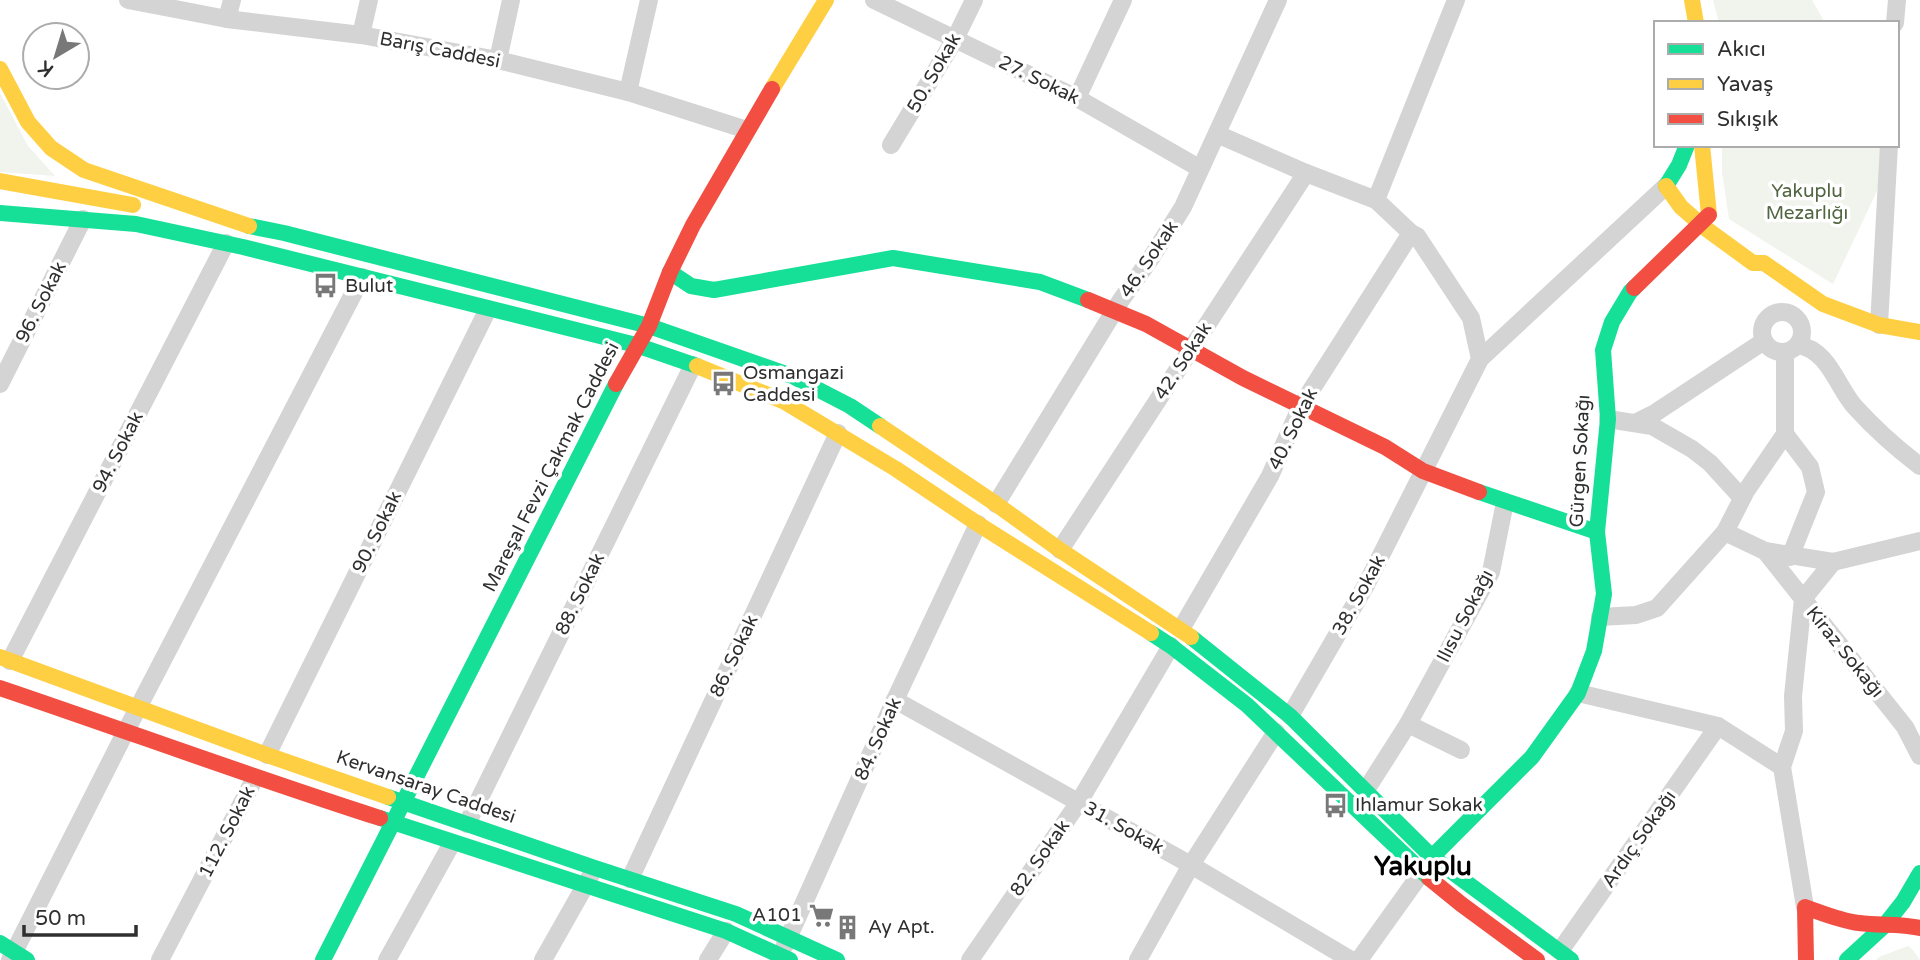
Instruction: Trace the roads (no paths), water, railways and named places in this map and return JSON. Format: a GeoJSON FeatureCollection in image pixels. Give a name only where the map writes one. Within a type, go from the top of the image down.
{"type":"FeatureCollection","features":[{"type":"Feature","properties":{"kind":"main road","name":"Mareşal Fevzi Çakmak Caddesi"},"geometry":{"type":"LineString","coordinates":[[323,960],[636,345],[649,326],[670,272],[693,225],[826,0]]}},
{"type":"Feature","properties":{"kind":"main road"},"geometry":{"type":"LineString","coordinates":[[1681,0],[1685,21]]}},
{"type":"Feature","properties":{"kind":"main road"},"geometry":{"type":"LineString","coordinates":[[1692,0],[1696,21]]}},
{"type":"Feature","properties":{"kind":"main road"},"geometry":{"type":"LineString","coordinates":[[0,69],[28,122],[51,148],[84,170],[249,226]]}},
{"type":"Feature","properties":{"kind":"main road"},"geometry":{"type":"LineString","coordinates":[[1666,186],[1686,147]]}},
{"type":"Feature","properties":{"kind":"main road"},"geometry":{"type":"LineString","coordinates":[[1666,186],[1692,167],[1702,147]]}},
{"type":"Feature","properties":{"kind":"main road"},"geometry":{"type":"LineString","coordinates":[[1702,147],[1704,219]]}},
{"type":"Feature","properties":{"kind":"main road"},"geometry":{"type":"LineString","coordinates":[[0,181],[284,233],[649,326],[792,376],[850,406],[1181,629],[1290,716],[1432,857],[1566,956]]}},
{"type":"Feature","properties":{"kind":"main road"},"geometry":{"type":"LineString","coordinates":[[1666,186],[1675,184],[1683,188],[1704,219],[1753,263],[1764,264],[1823,304],[1879,325],[1920,332]]}},
{"type":"Feature","properties":{"kind":"main road"},"geometry":{"type":"LineString","coordinates":[[0,213],[135,224],[226,243],[636,345],[719,374],[783,401],[896,469],[1171,646],[1247,705],[1422,872],[1536,960]]}},
{"type":"Feature","properties":{"kind":"main road","name":"Gürgen Sokağı"},"geometry":{"type":"LineString","coordinates":[[1422,872],[1432,857],[1532,757],[1578,693],[1594,651],[1604,594],[1597,532],[1608,419],[1603,350],[1612,322],[1630,292],[1704,219]]}},
{"type":"Feature","properties":{"kind":"main road"},"geometry":{"type":"LineString","coordinates":[[670,272],[691,286],[713,290],[893,258],[1040,282],[1146,324],[1243,377],[1385,447],[1423,471],[1505,502],[1597,532]]}},
{"type":"Feature","properties":{"kind":"main road"},"geometry":{"type":"LineString","coordinates":[[978,524],[996,504]]}},
{"type":"Feature","properties":{"kind":"main road"},"geometry":{"type":"LineString","coordinates":[[1171,646],[1181,629]]}},
{"type":"Feature","properties":{"kind":"main road","name":"Kervansaray Caddesi"},"geometry":{"type":"LineString","coordinates":[[5,659],[267,755],[736,914],[837,960]]}},
{"type":"Feature","properties":{"kind":"main road"},"geometry":{"type":"LineString","coordinates":[[0,688],[126,730],[255,778],[726,931],[786,958]]}},
{"type":"Feature","properties":{"kind":"main road"},"geometry":{"type":"LineString","coordinates":[[1847,960],[1884,926],[1903,902],[1920,873]]}},
{"type":"Feature","properties":{"kind":"main road"},"geometry":{"type":"LineString","coordinates":[[1806,960],[1805,907],[1855,923],[1920,928]]}},
{"type":"Feature","properties":{"kind":"street","name":"Barış Caddesi"},"geometry":{"type":"LineString","coordinates":[[128,0],[227,19],[361,35],[498,60],[628,92],[747,130]]}},
{"type":"Feature","properties":{"kind":"street"},"geometry":{"type":"LineString","coordinates":[[227,19],[232,0]]}},
{"type":"Feature","properties":{"kind":"street"},"geometry":{"type":"LineString","coordinates":[[361,35],[369,0]]}},
{"type":"Feature","properties":{"kind":"street"},"geometry":{"type":"LineString","coordinates":[[498,60],[511,0]]}},
{"type":"Feature","properties":{"kind":"street"},"geometry":{"type":"LineString","coordinates":[[628,92],[649,0]]}},
{"type":"Feature","properties":{"kind":"street","name":"27. Sokak"},"geometry":{"type":"LineString","coordinates":[[874,0],[1077,98],[1199,168]]}},
{"type":"Feature","properties":{"kind":"street","name":"50. Sokak"},"geometry":{"type":"LineString","coordinates":[[891,145],[956,39],[974,0]]}},
{"type":"Feature","properties":{"kind":"street"},"geometry":{"type":"LineString","coordinates":[[1077,98],[1123,0]]}},
{"type":"Feature","properties":{"kind":"street","name":"46. Sokak"},"geometry":{"type":"LineString","coordinates":[[996,504],[1115,310],[1183,207],[1278,0]]}},
{"type":"Feature","properties":{"kind":"street"},"geometry":{"type":"LineString","coordinates":[[1376,200],[1456,0]]}},
{"type":"Feature","properties":{"kind":"street"},"geometry":{"type":"LineString","coordinates":[[1895,21],[1897,0]]}},
{"type":"Feature","properties":{"kind":"street"},"geometry":{"type":"LineString","coordinates":[[1217,134],[1376,200],[1417,236],[1471,318],[1489,331],[1518,322]]}},
{"type":"Feature","properties":{"kind":"street"},"geometry":{"type":"LineString","coordinates":[[1879,325],[1889,147]]}},
{"type":"Feature","properties":{"kind":"street","name":"42. Sokak"},"geometry":{"type":"LineString","coordinates":[[1060,550],[1306,173]]}},
{"type":"Feature","properties":{"kind":"street","name":"38. Sokak"},"geometry":{"type":"LineString","coordinates":[[1290,716],[1366,585],[1480,359],[1666,186]]}},
{"type":"Feature","properties":{"kind":"street","name":"96. Sokak"},"geometry":{"type":"LineString","coordinates":[[0,384],[83,219]]}},
{"type":"Feature","properties":{"kind":"street","name":"40. Sokak"},"geometry":{"type":"LineString","coordinates":[[1181,629],[1270,476],[1301,406],[1411,233]]}},
{"type":"Feature","properties":{"kind":"street","name":"94. Sokak"},"geometry":{"type":"LineString","coordinates":[[5,659],[226,243]]}},
{"type":"Feature","properties":{"kind":"street"},"geometry":{"type":"LineString","coordinates":[[13,954],[126,730],[362,277]]}},
{"type":"Feature","properties":{"kind":"street"},"geometry":{"type":"LineString","coordinates":[[1801,324],[1823,304]]}},
{"type":"Feature","properties":{"kind":"street","name":"90. Sokak"},"geometry":{"type":"LineString","coordinates":[[267,755],[488,309]]}},
{"type":"Feature","properties":{"kind":"street"},"geometry":{"type":"LineString","coordinates":[[1600,617],[1636,615],[1657,608],[1725,532],[1742,498],[1785,433],[1791,348],[1802,335],[1801,324],[1793,314],[1774,313],[1765,321],[1762,335],[1764,341],[1773,350],[1791,348],[1808,346],[1828,365],[1853,404],[1889,442],[1920,466]]}},
{"type":"Feature","properties":{"kind":"street"},"geometry":{"type":"LineString","coordinates":[[1471,318],[1480,359]]}},
{"type":"Feature","properties":{"kind":"street"},"geometry":{"type":"LineString","coordinates":[[1635,423],[1655,413],[1764,341]]}},
{"type":"Feature","properties":{"kind":"street","name":"88. Sokak"},"geometry":{"type":"LineString","coordinates":[[467,824],[693,365]]}},
{"type":"Feature","properties":{"kind":"street"},"geometry":{"type":"LineString","coordinates":[[1608,419],[1653,426],[1710,463],[1742,498]]}},
{"type":"Feature","properties":{"kind":"street","name":"86. Sokak"},"geometry":{"type":"LineString","coordinates":[[630,879],[838,433]]}},
{"type":"Feature","properties":{"kind":"street"},"geometry":{"type":"LineString","coordinates":[[1785,433],[1810,467],[1816,492],[1790,556]]}},
{"type":"Feature","properties":{"kind":"street","name":"Ilısu Sokağı"},"geometry":{"type":"LineString","coordinates":[[1366,790],[1408,724],[1491,572],[1505,502]]}},
{"type":"Feature","properties":{"kind":"street","name":"84. Sokak"},"geometry":{"type":"LineString","coordinates":[[786,958],[788,937],[978,524]]}},
{"type":"Feature","properties":{"kind":"street"},"geometry":{"type":"LineString","coordinates":[[1725,532],[1765,551],[1833,562],[1920,541]]}},
{"type":"Feature","properties":{"kind":"street","name":"Kiraz Sokağı"},"geometry":{"type":"LineString","coordinates":[[1765,551],[1905,727],[1920,756]]}},
{"type":"Feature","properties":{"kind":"street"},"geometry":{"type":"LineString","coordinates":[[1805,907],[1783,766],[1794,731],[1793,696],[1803,599],[1833,562]]}},
{"type":"Feature","properties":{"kind":"street","name":"82. Sokak"},"geometry":{"type":"LineString","coordinates":[[970,960],[1079,802],[1171,646]]}},
{"type":"Feature","properties":{"kind":"street"},"geometry":{"type":"LineString","coordinates":[[1578,693],[1718,726],[1783,766]]}},
{"type":"Feature","properties":{"kind":"street","name":"31. Sokak"},"geometry":{"type":"LineString","coordinates":[[895,700],[1191,865],[1351,960]]}},
{"type":"Feature","properties":{"kind":"street"},"geometry":{"type":"LineString","coordinates":[[1408,724],[1461,750]]}},
{"type":"Feature","properties":{"kind":"street","name":"Ardıç Sokağı"},"geometry":{"type":"LineString","coordinates":[[1566,956],[1718,726]]}},
{"type":"Feature","properties":{"kind":"street"},"geometry":{"type":"LineString","coordinates":[[1138,960],[1191,865],[1276,732]]}},
{"type":"Feature","properties":{"kind":"street","name":"112. Sokak"},"geometry":{"type":"LineString","coordinates":[[160,960],[255,778]]}},
{"type":"Feature","properties":{"kind":"street"},"geometry":{"type":"LineString","coordinates":[[387,960],[452,843]]}},
{"type":"Feature","properties":{"kind":"street"},"geometry":{"type":"LineString","coordinates":[[543,960],[595,868]]}},
{"type":"Feature","properties":{"kind":"street"},"geometry":{"type":"LineString","coordinates":[[1359,960],[1422,872]]}},
{"type":"Feature","properties":{"kind":"street"},"geometry":{"type":"LineString","coordinates":[[708,960],[726,931]]}},
{"type":"Feature","properties":{"kind":"place","name":"Bulut"},"geometry":{"type":"Point","coordinates":[325,286]}},
{"type":"Feature","properties":{"kind":"place","name":"Osmangazi Caddesi"},"geometry":{"type":"Point","coordinates":[723,384]}},
{"type":"Feature","properties":{"kind":"place","name":"Ihlamur Sokak"},"geometry":{"type":"Point","coordinates":[1335,805]}},
{"type":"Feature","properties":{"kind":"place","name":"A101"},"geometry":{"type":"Point","coordinates":[822,915]}},
{"type":"Feature","properties":{"kind":"place","name":"Ay Apt."},"geometry":{"type":"Point","coordinates":[848,927]}},
{"type":"Feature","properties":{"kind":"district","name":"Yakuplu"},"geometry":{"type":"Point","coordinates":[1423,866]}},
{"type":"Feature","properties":{"kind":"park label","name":"Yakuplu Mezarlığı"},"geometry":{"type":"Point","coordinates":[1807,202]}}]}
